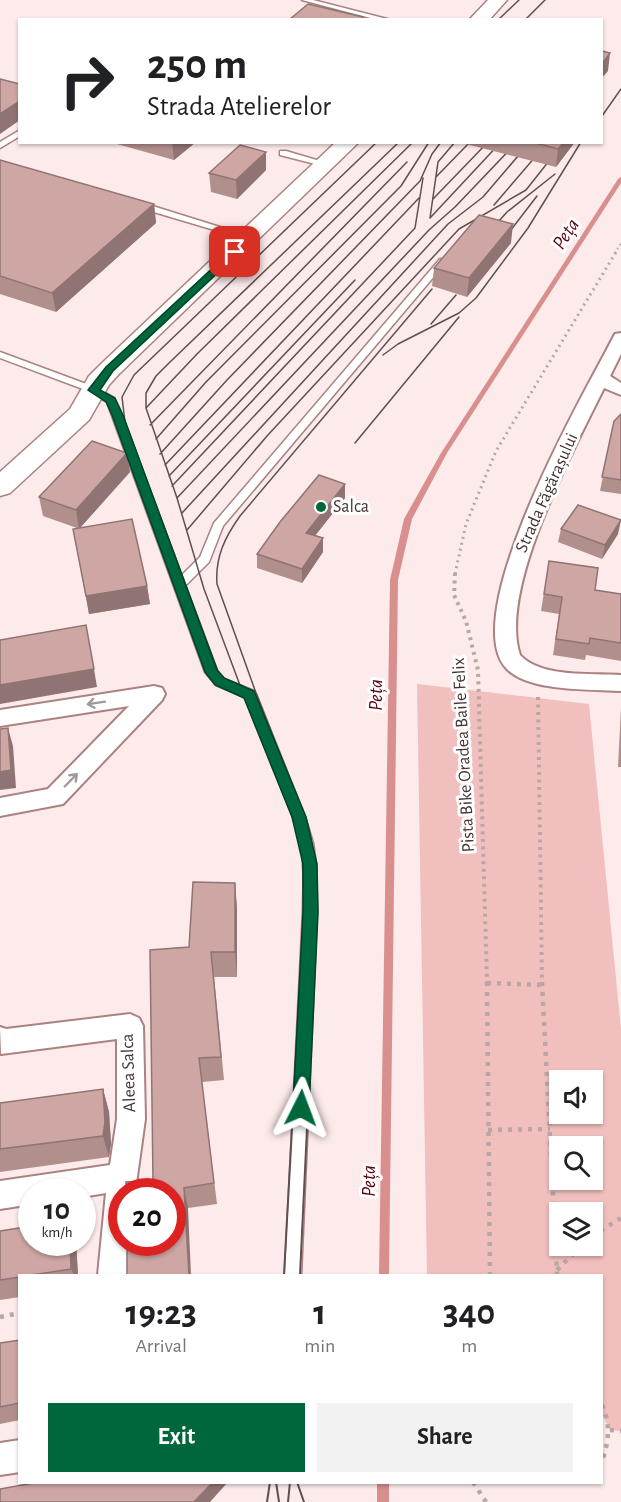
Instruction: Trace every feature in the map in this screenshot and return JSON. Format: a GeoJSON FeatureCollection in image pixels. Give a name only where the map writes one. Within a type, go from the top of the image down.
{"type":"FeatureCollection","features":[{"type":"Feature","properties":{"kind":"main road"},"geometry":{"type":"LineString","coordinates":[[480,18],[498,0]]}},
{"type":"Feature","properties":{"kind":"main road"},"geometry":{"type":"LineString","coordinates":[[1,485],[80,414],[110,369],[251,238],[347,144]]}},
{"type":"Feature","properties":{"kind":"street","name":"Strada Făgărașului"},"geometry":{"type":"LineString","coordinates":[[538,675],[512,662],[507,648],[508,595],[524,538],[621,338]]}},
{"type":"Feature","properties":{"kind":"street"},"geometry":{"type":"LineString","coordinates":[[600,378],[621,390]]}},
{"type":"Feature","properties":{"kind":"street"},"geometry":{"type":"LineString","coordinates":[[538,675],[621,683]]}},
{"type":"Feature","properties":{"kind":"street"},"geometry":{"type":"LineString","coordinates":[[0,718],[154,694],[55,797],[0,807]]}},
{"type":"Feature","properties":{"kind":"street","name":"Aleea Salca"},"geometry":{"type":"LineString","coordinates":[[0,1039],[1,1042],[130,1026],[131,1119],[122,1177],[113,1274]]}},
{"type":"Feature","properties":{"kind":"street"},"geometry":{"type":"LineString","coordinates":[[0,1195],[122,1177]]}},
{"type":"Feature","properties":{"kind":"street"},"geometry":{"type":"LineString","coordinates":[[0,1459],[18,1456]]}},
{"type":"Feature","properties":{"kind":"lane"},"geometry":{"type":"LineString","coordinates":[[305,0],[380,18]]}},
{"type":"Feature","properties":{"kind":"lane"},"geometry":{"type":"LineString","coordinates":[[0,146],[18,133]]}},
{"type":"Feature","properties":{"kind":"lane"},"geometry":{"type":"LineString","coordinates":[[283,153],[326,164]]}},
{"type":"Feature","properties":{"kind":"lane"},"geometry":{"type":"LineString","coordinates":[[132,203],[251,238]]}},
{"type":"Feature","properties":{"kind":"lane"},"geometry":{"type":"LineString","coordinates":[[179,585],[205,559],[218,525],[448,255]]}},
{"type":"Feature","properties":{"kind":"lane"},"geometry":{"type":"LineString","coordinates":[[0,355],[94,390],[111,400],[214,678],[250,694],[299,817],[307,843],[310,864],[310,912],[293,1274]]}},
{"type":"Feature","properties":{"kind":"path","name":"Pista Bike Oradea Baile Felix"},"geometry":{"type":"LineString","coordinates":[[490,1274],[487,983],[478,670],[466,621],[454,595],[454,571],[466,524],[496,451],[621,243]]}},
{"type":"Feature","properties":{"kind":"path"},"geometry":{"type":"LineString","coordinates":[[538,675],[542,985],[557,1272]]}},
{"type":"Feature","properties":{"kind":"path"},"geometry":{"type":"LineString","coordinates":[[487,983],[542,985]]}},
{"type":"Feature","properties":{"kind":"path"},"geometry":{"type":"LineString","coordinates":[[488,1130],[550,1130]]}},
{"type":"Feature","properties":{"kind":"path"},"geometry":{"type":"LineString","coordinates":[[603,1229],[621,1218]]}},
{"type":"Feature","properties":{"kind":"path"},"geometry":{"type":"LineString","coordinates":[[557,1272],[572,1256]]}},
{"type":"Feature","properties":{"kind":"path"},"geometry":{"type":"LineString","coordinates":[[0,1317],[18,1313]]}},
{"type":"Feature","properties":{"kind":"path"},"geometry":{"type":"LineString","coordinates":[[603,1408],[610,1430],[608,1447],[603,1459]]}},
{"type":"Feature","properties":{"kind":"path"},"geometry":{"type":"LineString","coordinates":[[610,1430],[621,1431]]}},
{"type":"Feature","properties":{"kind":"path"},"geometry":{"type":"LineString","coordinates":[[474,1484],[486,1502]]}},
{"type":"Feature","properties":{"kind":"shaded area"},"geometry":{"type":"Polygon","coordinates":[[[417,684],[589,704],[621,1029],[621,1431],[610,1430],[603,1416],[603,1274],[427,1274],[417,684]]]}},
{"type":"Feature","properties":{"kind":"building"},"geometry":{"type":"Polygon","coordinates":[[[308,4],[363,17],[362,18],[291,18],[308,4]]]}},
{"type":"Feature","properties":{"kind":"building"},"geometry":{"type":"Polygon","coordinates":[[[603,51],[610,53],[603,63],[603,51]]]}},
{"type":"Feature","properties":{"kind":"building"},"geometry":{"type":"Polygon","coordinates":[[[0,79],[18,84],[18,102],[0,114],[0,79]]]}},
{"type":"Feature","properties":{"kind":"building"},"geometry":{"type":"Polygon","coordinates":[[[539,144],[562,144],[558,149],[539,144]]]}},
{"type":"Feature","properties":{"kind":"building"},"geometry":{"type":"Polygon","coordinates":[[[240,145],[266,152],[236,180],[209,173],[240,145]]]}},
{"type":"Feature","properties":{"kind":"building"},"geometry":{"type":"Polygon","coordinates":[[[0,160],[154,204],[52,293],[0,276],[0,160]]]}},
{"type":"Feature","properties":{"kind":"building"},"geometry":{"type":"Polygon","coordinates":[[[479,215],[513,224],[469,278],[434,268],[479,215]]]}},
{"type":"Feature","properties":{"kind":"building"},"geometry":{"type":"Polygon","coordinates":[[[621,414],[621,480],[602,477],[614,421],[621,414]]]}},
{"type":"Feature","properties":{"kind":"building"},"geometry":{"type":"Polygon","coordinates":[[[92,441],[127,453],[76,510],[39,497],[92,441]]]}},
{"type":"Feature","properties":{"kind":"building"},"geometry":{"type":"Polygon","coordinates":[[[319,475],[345,484],[306,533],[323,538],[302,569],[257,554],[280,522],[319,475]]]}},
{"type":"Feature","properties":{"kind":"building"},"geometry":{"type":"Polygon","coordinates":[[[578,505],[621,520],[605,545],[561,529],[578,505]]]}},
{"type":"Feature","properties":{"kind":"building"},"geometry":{"type":"Polygon","coordinates":[[[132,519],[147,586],[86,596],[73,529],[132,519]]]}},
{"type":"Feature","properties":{"kind":"building"},"geometry":{"type":"Polygon","coordinates":[[[549,561],[598,568],[595,590],[621,594],[621,643],[590,638],[589,644],[556,639],[562,597],[544,594],[549,561]]]}},
{"type":"Feature","properties":{"kind":"building"},"geometry":{"type":"Polygon","coordinates":[[[86,625],[94,669],[0,685],[0,640],[86,625]]]}},
{"type":"Feature","properties":{"kind":"building"},"geometry":{"type":"Polygon","coordinates":[[[8,728],[11,770],[0,772],[0,729],[8,728]]]}},
{"type":"Feature","properties":{"kind":"building"},"geometry":{"type":"Polygon","coordinates":[[[193,882],[235,883],[235,952],[211,952],[221,1057],[199,1058],[214,1183],[186,1188],[186,1178],[153,1178],[150,950],[189,947],[193,882]]]}},
{"type":"Feature","properties":{"kind":"building"},"geometry":{"type":"Polygon","coordinates":[[[103,1089],[105,1122],[103,1136],[0,1149],[0,1103],[103,1089]]]}},
{"type":"Feature","properties":{"kind":"building"},"geometry":{"type":"Polygon","coordinates":[[[186,1223],[189,1274],[127,1274],[127,1256],[186,1256],[186,1223]]]}},
{"type":"Feature","properties":{"kind":"building"},"geometry":{"type":"Polygon","coordinates":[[[18,1228],[18,1256],[71,1256],[71,1269],[38,1274],[18,1274],[18,1277],[0,1280],[0,1231],[18,1228]]]}},
{"type":"Feature","properties":{"kind":"building"},"geometry":{"type":"Polygon","coordinates":[[[18,1340],[18,1403],[0,1407],[0,1343],[18,1340]]]}},
{"type":"Feature","properties":{"kind":"building"},"geometry":{"type":"Polygon","coordinates":[[[28,1484],[211,1484],[194,1502],[0,1502],[0,1489],[28,1484]]]}},
{"type":"Feature","properties":{"kind":"waterway","name":"Peța"},"geometry":{"type":"LineString","coordinates":[[384,1274],[394,580],[408,519],[444,453],[621,179]]}},
{"type":"Feature","properties":{"kind":"waterway","name":"Peța"},"geometry":{"type":"LineString","coordinates":[[383,1484],[383,1502]]}},
{"type":"Feature","properties":{"kind":"tram line"},"geometry":{"type":"LineString","coordinates":[[500,18],[519,0]]}},
{"type":"Feature","properties":{"kind":"tram line"},"geometry":{"type":"LineString","coordinates":[[527,18],[545,0]]}},
{"type":"Feature","properties":{"kind":"tram line"},"geometry":{"type":"LineString","coordinates":[[603,115],[621,89]]}},
{"type":"Feature","properties":{"kind":"tram line"},"geometry":{"type":"LineString","coordinates":[[240,685],[225,679],[218,671],[125,422],[122,397],[134,375],[375,144]]}},
{"type":"Feature","properties":{"kind":"tram line"},"geometry":{"type":"LineString","coordinates":[[146,408],[146,393],[156,376],[397,144]]}},
{"type":"Feature","properties":{"kind":"tram line"},"geometry":{"type":"LineString","coordinates":[[146,408],[197,354],[411,144]]}},
{"type":"Feature","properties":{"kind":"tram line"},"geometry":{"type":"LineString","coordinates":[[156,438],[206,382],[401,186],[428,144]]}},
{"type":"Feature","properties":{"kind":"tram line"},"geometry":{"type":"LineString","coordinates":[[161,453],[227,380],[420,181],[432,154],[440,144]]}},
{"type":"Feature","properties":{"kind":"tram line"},"geometry":{"type":"LineString","coordinates":[[453,144],[438,162],[430,218],[499,144]]}},
{"type":"Feature","properties":{"kind":"tram line"},"geometry":{"type":"LineString","coordinates":[[436,177],[468,144]]}},
{"type":"Feature","properties":{"kind":"tram line"},"geometry":{"type":"LineString","coordinates":[[433,199],[486,144]]}},
{"type":"Feature","properties":{"kind":"tram line"},"geometry":{"type":"LineString","coordinates":[[177,498],[429,230],[455,207],[515,144]]}},
{"type":"Feature","properties":{"kind":"tram line"},"geometry":{"type":"LineString","coordinates":[[182,513],[448,224],[483,197],[528,144]]}},
{"type":"Feature","properties":{"kind":"tram line"},"geometry":{"type":"LineString","coordinates":[[494,205],[546,144]]}},
{"type":"Feature","properties":{"kind":"tram line"},"geometry":{"type":"LineString","coordinates":[[187,530],[267,436],[459,229],[526,190],[562,144]]}},
{"type":"Feature","properties":{"kind":"tram line"},"geometry":{"type":"LineString","coordinates":[[383,355],[398,344],[459,313],[476,298],[528,228],[580,144]]}},
{"type":"Feature","properties":{"kind":"tram line"},"geometry":{"type":"LineString","coordinates":[[151,424],[407,162]]}},
{"type":"Feature","properties":{"kind":"tram line"},"geometry":{"type":"LineString","coordinates":[[488,233],[507,212],[555,174]]}},
{"type":"Feature","properties":{"kind":"tram line"},"geometry":{"type":"LineString","coordinates":[[173,485],[415,228],[423,178]]}},
{"type":"Feature","properties":{"kind":"tram line"},"geometry":{"type":"LineString","coordinates":[[504,239],[537,196]]}},
{"type":"Feature","properties":{"kind":"tram line"},"geometry":{"type":"LineString","coordinates":[[165,465],[419,198]]}},
{"type":"Feature","properties":{"kind":"tram line"},"geometry":{"type":"LineString","coordinates":[[169,476],[355,280]]}},
{"type":"Feature","properties":{"kind":"tram line"},"geometry":{"type":"LineString","coordinates":[[314,983],[317,912],[316,863],[308,825],[256,693],[217,584],[219,556],[240,516],[432,289]]}},
{"type":"Feature","properties":{"kind":"tram line"},"geometry":{"type":"LineString","coordinates":[[431,324],[456,295]]}},
{"type":"Feature","properties":{"kind":"tram line"},"geometry":{"type":"LineString","coordinates":[[355,443],[459,317]]}},
{"type":"Feature","properties":{"kind":"tram line"},"geometry":{"type":"LineString","coordinates":[[146,408],[151,424]]}},
{"type":"Feature","properties":{"kind":"tram line"},"geometry":{"type":"LineString","coordinates":[[151,424],[156,438]]}},
{"type":"Feature","properties":{"kind":"tram line"},"geometry":{"type":"LineString","coordinates":[[156,438],[161,453]]}},
{"type":"Feature","properties":{"kind":"tram line"},"geometry":{"type":"LineString","coordinates":[[161,453],[165,465]]}},
{"type":"Feature","properties":{"kind":"tram line"},"geometry":{"type":"LineString","coordinates":[[165,465],[169,476]]}},
{"type":"Feature","properties":{"kind":"tram line"},"geometry":{"type":"LineString","coordinates":[[169,476],[173,485]]}},
{"type":"Feature","properties":{"kind":"tram line"},"geometry":{"type":"LineString","coordinates":[[173,485],[177,498]]}},
{"type":"Feature","properties":{"kind":"tram line"},"geometry":{"type":"LineString","coordinates":[[141,491],[207,675],[216,684],[234,691]]}},
{"type":"Feature","properties":{"kind":"tram line"},"geometry":{"type":"LineString","coordinates":[[177,498],[204,589],[240,685]]}},
{"type":"Feature","properties":{"kind":"tram line"},"geometry":{"type":"LineString","coordinates":[[240,685],[293,816],[302,851],[304,912],[300,983]]}},
{"type":"Feature","properties":{"kind":"tram line"},"geometry":{"type":"LineString","coordinates":[[284,1274],[300,982]]}},
{"type":"Feature","properties":{"kind":"tram line"},"geometry":{"type":"LineString","coordinates":[[300,1274],[314,982]]}},
{"type":"Feature","properties":{"kind":"tram line"},"geometry":{"type":"LineString","coordinates":[[267,1502],[270,1484]]}},
{"type":"Feature","properties":{"kind":"tram line"},"geometry":{"type":"LineString","coordinates":[[276,1484],[279,1502]]}},
{"type":"Feature","properties":{"kind":"tram line"},"geometry":{"type":"LineString","coordinates":[[288,1502],[290,1484]]}},
{"type":"Feature","properties":{"kind":"tram line"},"geometry":{"type":"LineString","coordinates":[[298,1484],[304,1502]]}},
{"type":"Feature","properties":{"kind":"place","name":"Salca"},"geometry":{"type":"Point","coordinates":[321,507]}},
{"type":"Feature","properties":{"kind":"route"},"geometry":{"type":"LineString","coordinates":[[235,252],[110,369],[94,390],[111,400],[211,672],[220,682],[250,694],[299,817],[307,843],[310,864],[310,912],[301,1108]]}}]}
